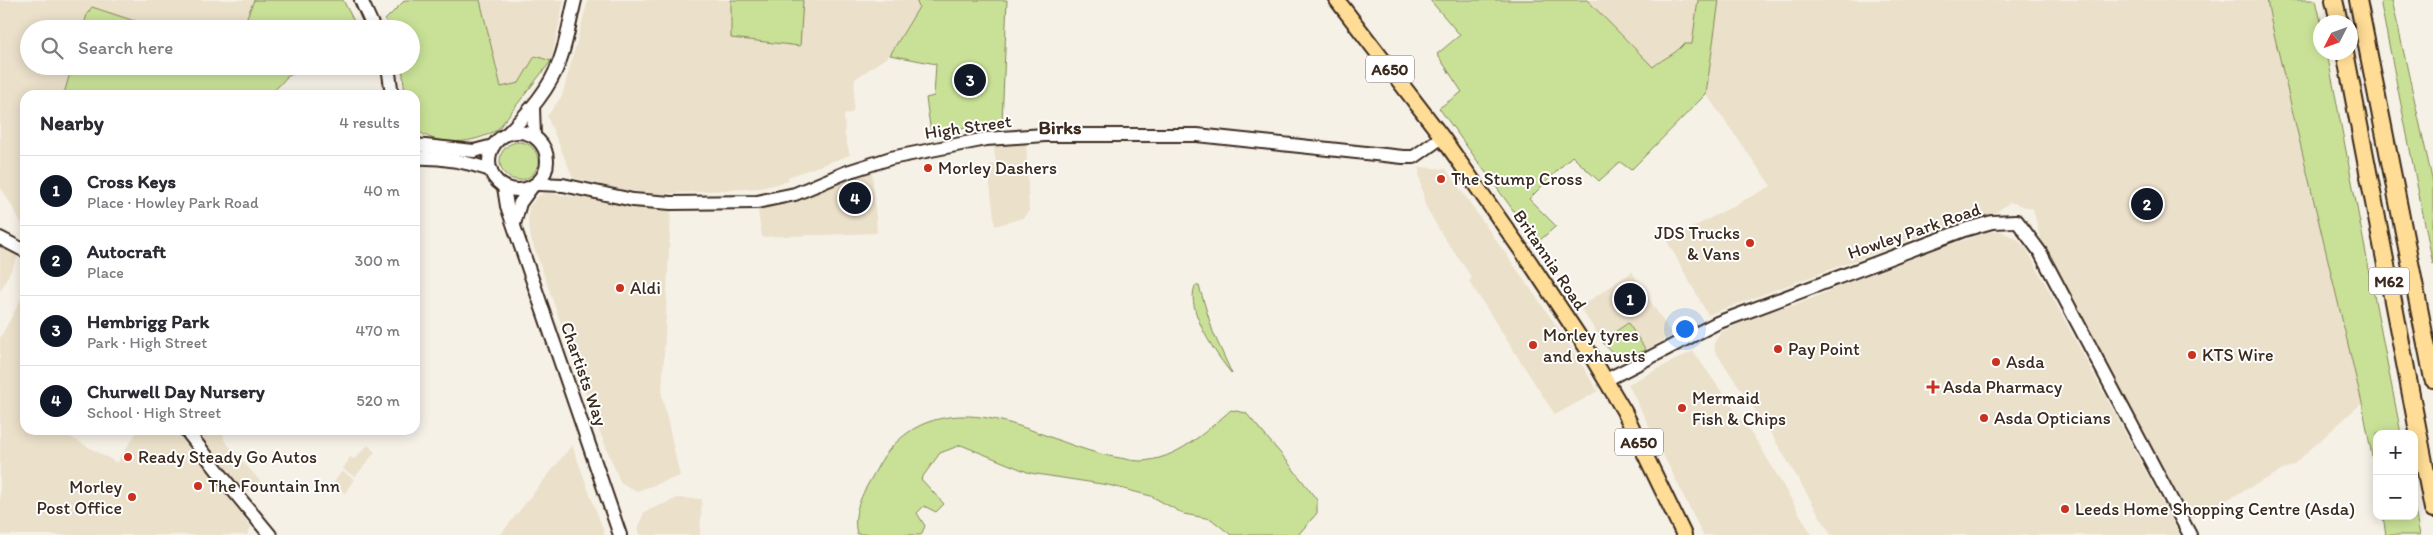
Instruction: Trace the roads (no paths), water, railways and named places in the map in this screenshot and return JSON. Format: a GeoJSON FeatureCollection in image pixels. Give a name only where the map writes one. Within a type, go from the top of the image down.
{"type":"FeatureCollection","features":[{"type":"Feature","properties":{"kind":"highway"},"geometry":{"type":"LineString","coordinates":[[2334,0],[2337,15]]}},
{"type":"Feature","properties":{"kind":"highway","name":"M62"},"geometry":{"type":"LineString","coordinates":[[2358,0],[2433,379]]}},
{"type":"Feature","properties":{"kind":"highway","name":"M62"},"geometry":{"type":"LineString","coordinates":[[2347,60],[2433,509]]}},
{"type":"Feature","properties":{"kind":"main road","name":"Britannia Road"},"geometry":{"type":"LineString","coordinates":[[1337,0],[1442,137],[1531,264],[1624,411],[1684,535]]}},
{"type":"Feature","properties":{"kind":"street"},"geometry":{"type":"LineString","coordinates":[[360,0],[370,20]]}},
{"type":"Feature","properties":{"kind":"street"},"geometry":{"type":"LineString","coordinates":[[534,186],[521,190],[504,186],[498,182],[490,170],[489,161],[492,146],[498,139],[508,133],[533,107],[553,76],[560,60],[575,0]]}},
{"type":"Feature","properties":{"kind":"street"},"geometry":{"type":"LineString","coordinates":[[389,75],[391,90]]}},
{"type":"Feature","properties":{"kind":"street"},"geometry":{"type":"LineString","coordinates":[[533,107],[534,136]]}},
{"type":"Feature","properties":{"kind":"street"},"geometry":{"type":"LineString","coordinates":[[508,133],[519,131],[534,136],[544,146],[548,165],[563,185]]}},
{"type":"Feature","properties":{"kind":"street","name":"High Street"},"geometry":{"type":"LineString","coordinates":[[534,186],[563,185],[633,200],[680,203],[756,202],[795,194],[874,162],[986,139],[1044,135],[1112,136],[1174,134],[1403,157],[1414,156],[1442,137]]}},
{"type":"Feature","properties":{"kind":"street"},"geometry":{"type":"LineString","coordinates":[[420,150],[450,149],[474,151],[492,146]]}},
{"type":"Feature","properties":{"kind":"street"},"geometry":{"type":"LineString","coordinates":[[420,150],[490,170]]}},
{"type":"Feature","properties":{"kind":"street"},"geometry":{"type":"LineString","coordinates":[[514,224],[520,203],[546,172],[548,165]]}},
{"type":"Feature","properties":{"kind":"street","name":"Chartists Way"},"geometry":{"type":"LineString","coordinates":[[504,186],[514,224],[620,535]]}},
{"type":"Feature","properties":{"kind":"street","name":"Howley Park Road"},"geometry":{"type":"LineString","coordinates":[[1606,380],[1717,323],[1779,298],[1964,230],[1992,222],[2017,221],[2040,252],[2190,535]]}},
{"type":"Feature","properties":{"kind":"street"},"geometry":{"type":"LineString","coordinates":[[0,238],[20,248]]}},
{"type":"Feature","properties":{"kind":"street"},"geometry":{"type":"LineString","coordinates":[[192,435],[270,535]]}},
{"type":"Feature","properties":{"kind":"place","name":"Hembrigg Park"},"geometry":{"type":"Point","coordinates":[970,80]}},
{"type":"Feature","properties":{"kind":"place","name":"Morley Dashers"},"geometry":{"type":"Point","coordinates":[928,168]}},
{"type":"Feature","properties":{"kind":"place","name":"The Stump Cross"},"geometry":{"type":"Point","coordinates":[1441,179]}},
{"type":"Feature","properties":{"kind":"place","name":"Churwell Day Nursery"},"geometry":{"type":"Point","coordinates":[855,198]}},
{"type":"Feature","properties":{"kind":"place","name":"Autocraft"},"geometry":{"type":"Point","coordinates":[2147,204]}},
{"type":"Feature","properties":{"kind":"place","name":"JDS Trucks & Vans"},"geometry":{"type":"Point","coordinates":[1750,243]}},
{"type":"Feature","properties":{"kind":"place","name":"Aldi"},"geometry":{"type":"Point","coordinates":[620,288]}},
{"type":"Feature","properties":{"kind":"place","name":"Cross Keys"},"geometry":{"type":"Point","coordinates":[1630,299]}},
{"type":"Feature","properties":{"kind":"place","name":"Morley tyres and exhausts"},"geometry":{"type":"Point","coordinates":[1533,345]}},
{"type":"Feature","properties":{"kind":"place","name":"Pay Point"},"geometry":{"type":"Point","coordinates":[1778,349]}},
{"type":"Feature","properties":{"kind":"place","name":"KTS Wire"},"geometry":{"type":"Point","coordinates":[2192,355]}},
{"type":"Feature","properties":{"kind":"place","name":"Asda"},"geometry":{"type":"Point","coordinates":[1996,362]}},
{"type":"Feature","properties":{"kind":"place","name":"Asda Pharmacy"},"geometry":{"type":"Point","coordinates":[1933,387]}},
{"type":"Feature","properties":{"kind":"place","name":"Mermaid Fish & Chips"},"geometry":{"type":"Point","coordinates":[1682,408]}},
{"type":"Feature","properties":{"kind":"place","name":"Asda Opticians"},"geometry":{"type":"Point","coordinates":[1984,418]}},
{"type":"Feature","properties":{"kind":"place","name":"Ready Steady Go Autos"},"geometry":{"type":"Point","coordinates":[128,457]}},
{"type":"Feature","properties":{"kind":"place","name":"The Fountain Inn"},"geometry":{"type":"Point","coordinates":[198,486]}},
{"type":"Feature","properties":{"kind":"place","name":"Morley Post Office"},"geometry":{"type":"Point","coordinates":[132,497]}},
{"type":"Feature","properties":{"kind":"place","name":"Leeds Home Shopping Centre (Asda)"},"geometry":{"type":"Point","coordinates":[2065,509]}},
{"type":"Feature","properties":{"kind":"district","name":"Birks"},"geometry":{"type":"Point","coordinates":[1060,127]}}]}
